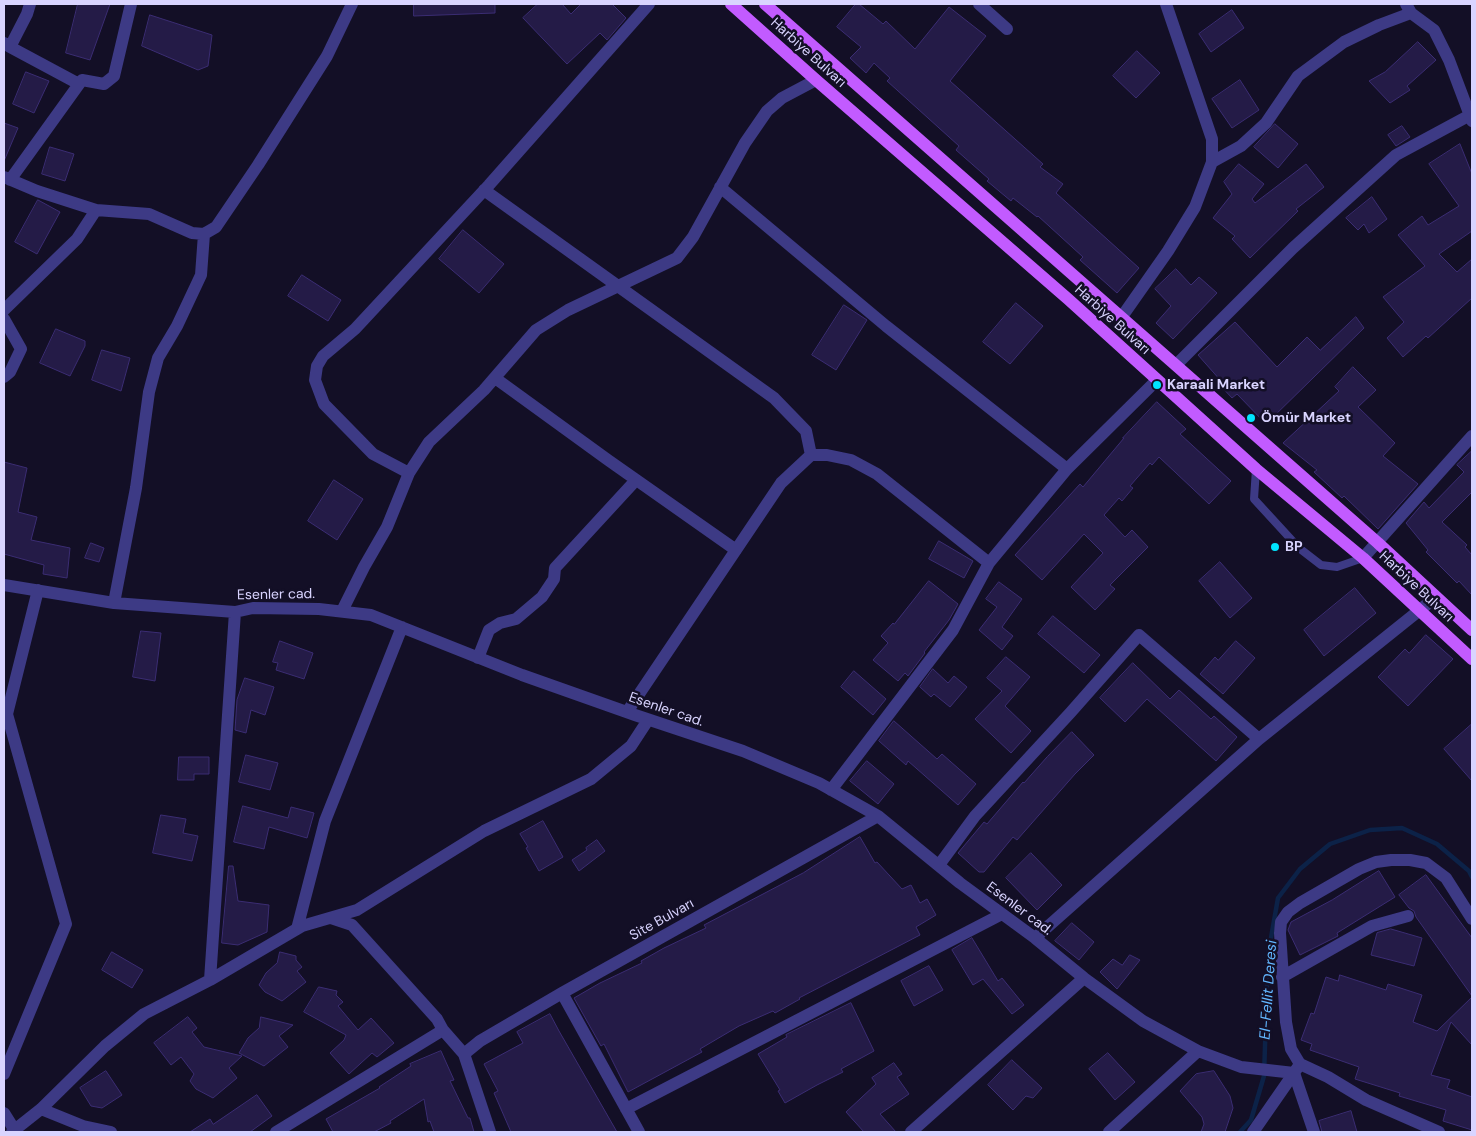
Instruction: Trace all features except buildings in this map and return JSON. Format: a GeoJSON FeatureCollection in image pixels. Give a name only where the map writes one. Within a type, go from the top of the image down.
{"type":"FeatureCollection","features":[{"type":"Feature","properties":{"kind":"main road","name":"Harbiye Bulvarı"},"geometry":{"type":"LineString","coordinates":[[731,4],[1068,299],[1256,469],[1363,558],[1472,660]]}},
{"type":"Feature","properties":{"kind":"main road","name":"Harbiye Bulvarı"},"geometry":{"type":"LineString","coordinates":[[765,4],[1378,543],[1472,630]]}},
{"type":"Feature","properties":{"kind":"street"},"geometry":{"type":"LineString","coordinates":[[30,4],[27,14],[7,45],[79,84]]}},
{"type":"Feature","properties":{"kind":"street"},"geometry":{"type":"LineString","coordinates":[[131,4],[114,76],[104,84],[82,80],[7,178],[37,191],[96,210],[149,214],[192,233],[204,234],[216,227],[258,165],[327,56],[352,4]]}},
{"type":"Feature","properties":{"kind":"street"},"geometry":{"type":"LineString","coordinates":[[408,473],[373,454],[324,404],[315,380],[318,366],[323,356],[355,329],[484,190],[649,4]]}},
{"type":"Feature","properties":{"kind":"street"},"geometry":{"type":"LineString","coordinates":[[979,4],[1007,29]]}},
{"type":"Feature","properties":{"kind":"street"},"geometry":{"type":"LineString","coordinates":[[1121,318],[1168,251],[1195,208],[1212,162],[1212,139],[1166,4]]}},
{"type":"Feature","properties":{"kind":"street"},"geometry":{"type":"LineString","coordinates":[[1176,365],[1293,248],[1396,156],[1471,117],[1449,60],[1434,30],[1408,6],[1344,42],[1298,76],[1266,123],[1241,146],[1212,162]]}},
{"type":"Feature","properties":{"kind":"street"},"geometry":{"type":"LineString","coordinates":[[342,612],[364,567],[387,527],[408,473],[429,442],[495,378],[536,330],[568,310],[677,258],[693,237],[745,143],[768,111],[782,98],[816,80]]}},
{"type":"Feature","properties":{"kind":"street"},"geometry":{"type":"LineString","coordinates":[[720,187],[886,326],[1067,468]]}},
{"type":"Feature","properties":{"kind":"street"},"geometry":{"type":"LineString","coordinates":[[484,190],[774,398],[806,431],[811,455]]}},
{"type":"Feature","properties":{"kind":"street"},"geometry":{"type":"LineString","coordinates":[[4,310],[77,239],[96,210]]}},
{"type":"Feature","properties":{"kind":"street"},"geometry":{"type":"LineString","coordinates":[[114,603],[136,488],[149,392],[158,358],[177,326],[200,275],[204,234]]}},
{"type":"Feature","properties":{"kind":"street"},"geometry":{"type":"LineString","coordinates":[[4,320],[21,349],[10,372],[4,377]]}},
{"type":"Feature","properties":{"kind":"street"},"geometry":{"type":"LineString","coordinates":[[495,378],[736,550]]}},
{"type":"Feature","properties":{"kind":"street"},"geometry":{"type":"LineString","coordinates":[[831,790],[953,630],[989,563],[1067,468],[1156,380]]}},
{"type":"Feature","properties":{"kind":"street"},"geometry":{"type":"LineString","coordinates":[[1363,558],[1472,436]]}},
{"type":"Feature","properties":{"kind":"street"},"geometry":{"type":"LineString","coordinates":[[627,712],[781,483],[811,455],[827,454],[851,460],[877,474],[989,563]]}},
{"type":"Feature","properties":{"kind":"street"},"geometry":{"type":"LineString","coordinates":[[478,658],[489,630],[516,618],[542,597],[554,579],[555,568],[636,480]]}},
{"type":"Feature","properties":{"kind":"street","name":"Esenler cad."},"geometry":{"type":"LineString","coordinates":[[4,585],[114,603],[235,612],[253,608],[319,609],[371,615],[478,658],[648,720],[743,751],[819,783],[878,816],[939,866],[1143,1021],[1198,1051],[1241,1067],[1275,1070],[1297,1069],[1328,1077],[1366,1100],[1439,1132]]}},
{"type":"Feature","properties":{"kind":"street"},"geometry":{"type":"LineString","coordinates":[[4,1074],[66,924],[7,714],[38,590]]}},
{"type":"Feature","properties":{"kind":"street"},"geometry":{"type":"LineString","coordinates":[[1035,938],[1259,740],[1436,597]]}},
{"type":"Feature","properties":{"kind":"street"},"geometry":{"type":"LineString","coordinates":[[210,980],[235,612]]}},
{"type":"Feature","properties":{"kind":"street"},"geometry":{"type":"LineString","coordinates":[[297,929],[326,821],[402,627]]}},
{"type":"Feature","properties":{"kind":"street"},"geometry":{"type":"LineString","coordinates":[[939,866],[976,816],[1139,635],[1259,740]]}},
{"type":"Feature","properties":{"kind":"street"},"geometry":{"type":"LineString","coordinates":[[4,1113],[13,1131],[41,1109],[105,1046],[144,1014],[210,980],[302,926],[357,910],[484,831],[591,778],[631,746],[648,720]]}},
{"type":"Feature","properties":{"kind":"street","name":"Site Bulvarı"},"geometry":{"type":"LineString","coordinates":[[464,1054],[480,1041],[878,816]]}},
{"type":"Feature","properties":{"kind":"street"},"geometry":{"type":"LineString","coordinates":[[1314,1132],[1291,1049],[1286,1022],[1280,933],[1281,922],[1288,912],[1341,878],[1376,862],[1410,860],[1426,863],[1446,878],[1472,919]]}},
{"type":"Feature","properties":{"kind":"street"},"geometry":{"type":"LineString","coordinates":[[626,1109],[1002,914]]}},
{"type":"Feature","properties":{"kind":"street"},"geometry":{"type":"LineString","coordinates":[[1282,977],[1372,926],[1408,916]]}},
{"type":"Feature","properties":{"kind":"street"},"geometry":{"type":"LineString","coordinates":[[331,918],[352,925],[437,1019],[443,1030],[464,1054],[490,1132]]}},
{"type":"Feature","properties":{"kind":"street"},"geometry":{"type":"LineString","coordinates":[[911,1132],[1084,978]]}},
{"type":"Feature","properties":{"kind":"street"},"geometry":{"type":"LineString","coordinates":[[562,994],[639,1132]]}},
{"type":"Feature","properties":{"kind":"street"},"geometry":{"type":"LineString","coordinates":[[276,1132],[443,1030]]}},
{"type":"Feature","properties":{"kind":"street"},"geometry":{"type":"LineString","coordinates":[[1109,1132],[1198,1051]]}},
{"type":"Feature","properties":{"kind":"street"},"geometry":{"type":"LineString","coordinates":[[1253,1132],[1297,1069]]}},
{"type":"Feature","properties":{"kind":"street"},"geometry":{"type":"LineString","coordinates":[[41,1109],[83,1126],[111,1132]]}},
{"type":"Feature","properties":{"kind":"lane"},"geometry":{"type":"LineString","coordinates":[[1256,469],[1254,499],[1299,548],[1321,565],[1336,567],[1363,558]]}},
{"type":"Feature","properties":{"kind":"waterway","name":"El-Fellit Deresi"},"geometry":{"type":"LineString","coordinates":[[1240,1132],[1251,1120],[1264,1076],[1268,955],[1278,898],[1300,869],[1330,844],[1370,830],[1402,828],[1437,844],[1469,871],[1472,877]]}},
{"type":"Feature","properties":{"kind":"place","name":"Karaali Market"},"geometry":{"type":"Point","coordinates":[1157,385]}},
{"type":"Feature","properties":{"kind":"place","name":"Ömür Market"},"geometry":{"type":"Point","coordinates":[1251,418]}},
{"type":"Feature","properties":{"kind":"place","name":"BP"},"geometry":{"type":"Point","coordinates":[1275,547]}}]}
